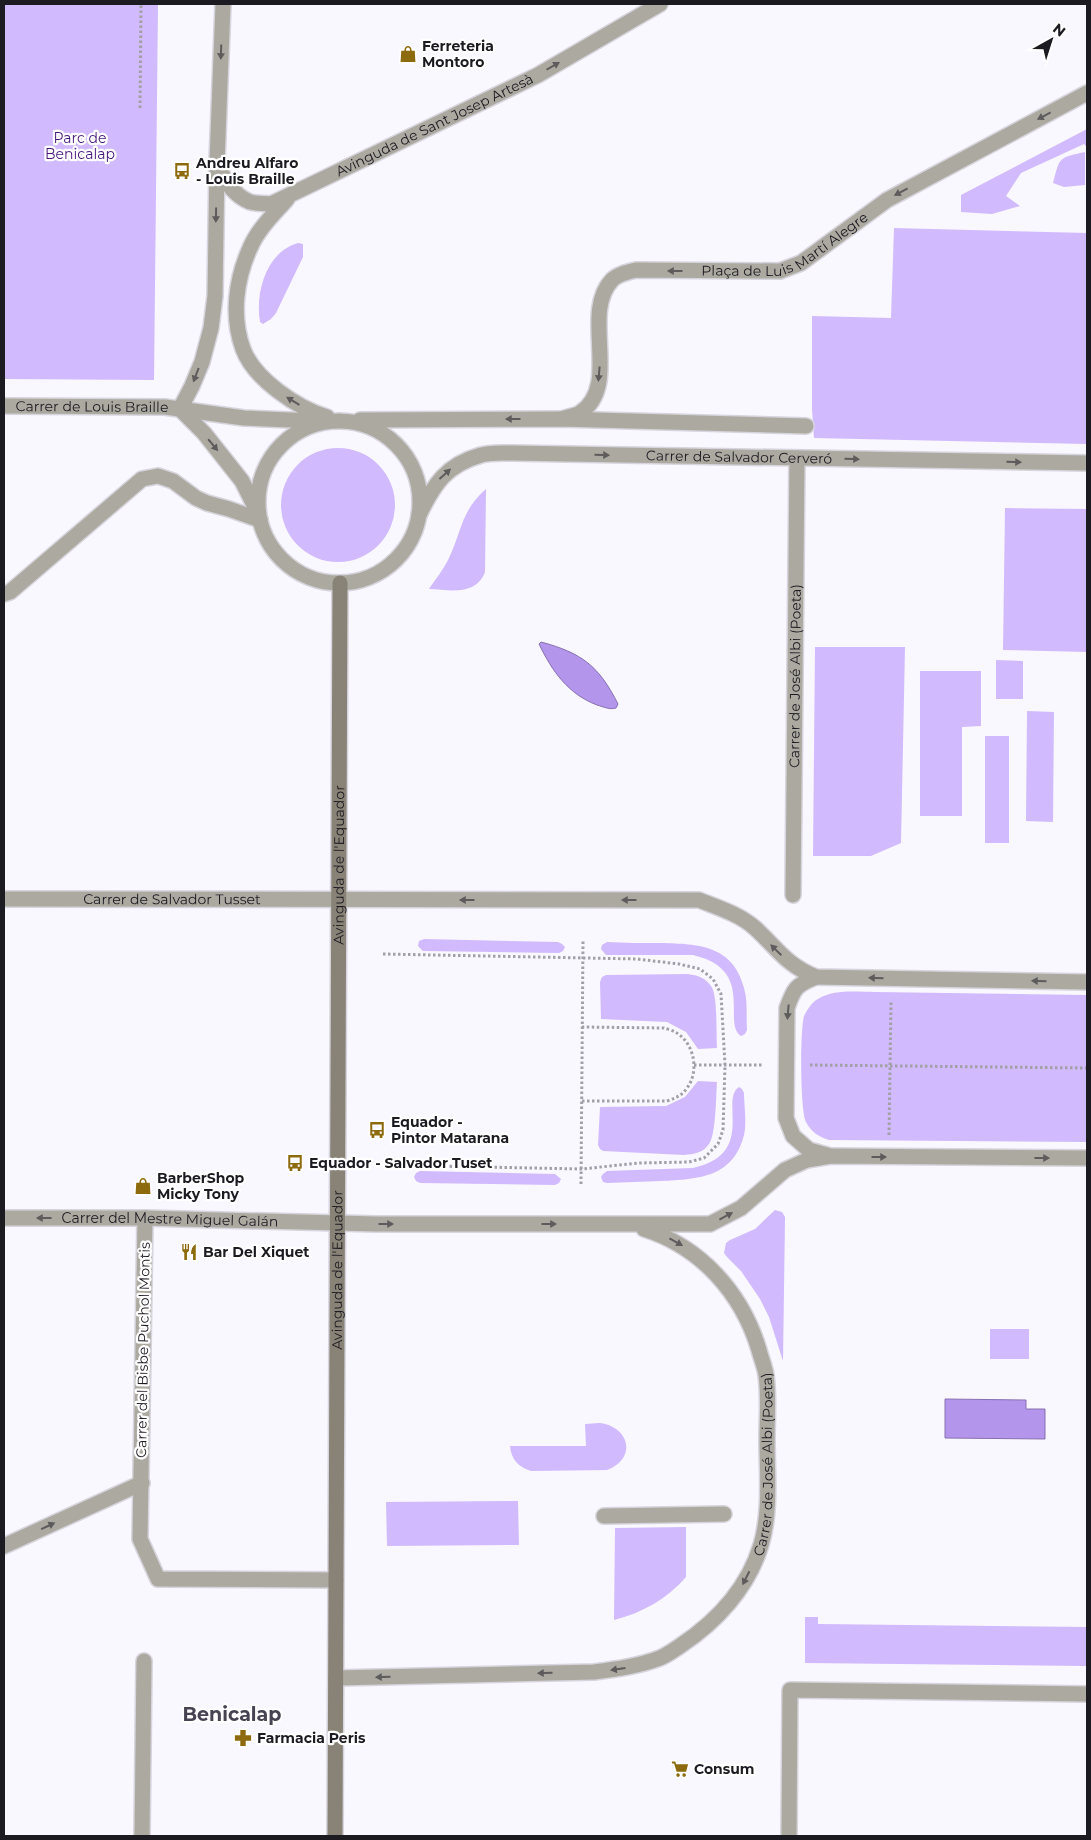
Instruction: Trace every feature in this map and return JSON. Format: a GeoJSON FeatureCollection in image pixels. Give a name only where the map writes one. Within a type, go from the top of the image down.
{"type":"FeatureCollection","features":[{"type":"Feature","properties":{"kind":"street"},"geometry":{"type":"LineString","coordinates":[[180,409],[202,362],[211,328],[215,296],[217,162],[223,4]]}},
{"type":"Feature","properties":{"kind":"street","name":"Avinguda de Sant Josep Artesà"},"geometry":{"type":"LineString","coordinates":[[217,162],[222,176],[235,193],[251,202],[271,204],[538,75],[660,4]]}},
{"type":"Feature","properties":{"kind":"street","name":"Plaça de Luis Martí Alegre"},"geometry":{"type":"LineString","coordinates":[[561,419],[578,414],[591,404],[598,388],[600,369],[600,306],[604,292],[612,280],[618,276],[636,270],[780,271],[801,263],[887,200],[1087,93]]}},
{"type":"Feature","properties":{"kind":"street"},"geometry":{"type":"LineString","coordinates":[[289,196],[266,222],[251,246],[241,270],[236,300],[237,328],[243,350],[250,362],[273,387],[288,399],[311,412],[335,421],[370,426],[393,440],[410,462],[419,487],[420,515],[413,536],[400,556],[383,570],[363,580],[340,583],[318,580],[298,572],[280,558],[268,541],[259,517],[258,488],[266,464],[280,445],[300,430],[335,421],[561,419],[806,426]]}},
{"type":"Feature","properties":{"kind":"street","name":"Carrer de Louis Braille"},"geometry":{"type":"LineString","coordinates":[[4,406],[165,407],[244,418],[335,421]]}},
{"type":"Feature","properties":{"kind":"street","name":"Carrer de Louis Braille"},"geometry":{"type":"LineString","coordinates":[[180,409],[204,434],[242,481],[259,517]]}},
{"type":"Feature","properties":{"kind":"street","name":"Carrer de Salvador Cerveró"},"geometry":{"type":"LineString","coordinates":[[420,515],[431,490],[442,475],[458,464],[482,454],[1087,463]]}},
{"type":"Feature","properties":{"kind":"street","name":"Carrer de José Albi (Poeta)"},"geometry":{"type":"LineString","coordinates":[[793,895],[796,458]]}},
{"type":"Feature","properties":{"kind":"street"},"geometry":{"type":"LineString","coordinates":[[4,594],[10,592],[142,479],[158,476],[173,481],[196,498],[207,503],[259,517]]}},
{"type":"Feature","properties":{"kind":"street","name":"Avinguda de l'Equador"},"geometry":{"type":"LineString","coordinates":[[335,1836],[340,583]]}},
{"type":"Feature","properties":{"kind":"street","name":"Carrer de Salvador Tusset"},"geometry":{"type":"LineString","coordinates":[[4,899],[700,900],[730,912],[746,922],[787,960],[800,970],[816,977]]}},
{"type":"Feature","properties":{"kind":"street"},"geometry":{"type":"LineString","coordinates":[[1087,982],[816,977],[800,984],[792,994],[787,1008],[786,1118],[793,1136],[809,1150],[831,1156],[1087,1158]]}},
{"type":"Feature","properties":{"kind":"street","name":"Carrer del Mestre Miguel Galán"},"geometry":{"type":"LineString","coordinates":[[4,1218],[145,1218],[376,1224],[710,1224],[741,1208],[785,1170],[807,1160],[831,1156]]}},
{"type":"Feature","properties":{"kind":"street","name":"Carrer del Bisbe Puchol Montis"},"geometry":{"type":"LineString","coordinates":[[145,1218],[140,1539],[158,1579],[336,1580]]}},
{"type":"Feature","properties":{"kind":"street","name":"Carrer de José Albi (Poeta)"},"geometry":{"type":"LineString","coordinates":[[336,1678],[594,1672],[626,1668],[662,1657],[691,1638],[720,1614],[744,1583],[760,1545],[767,1512],[766,1374],[753,1331],[732,1292],[717,1274],[683,1245],[662,1234],[631,1224]]}},
{"type":"Feature","properties":{"kind":"street"},"geometry":{"type":"LineString","coordinates":[[4,1546],[142,1482]]}},
{"type":"Feature","properties":{"kind":"street"},"geometry":{"type":"LineString","coordinates":[[604,1516],[724,1514]]}},
{"type":"Feature","properties":{"kind":"street"},"geometry":{"type":"LineString","coordinates":[[142,1836],[144,1661]]}},
{"type":"Feature","properties":{"kind":"street"},"geometry":{"type":"LineString","coordinates":[[789,1836],[790,1690],[1087,1694]]}},
{"type":"Feature","properties":{"kind":"path"},"geometry":{"type":"LineString","coordinates":[[140,108],[141,4]]}},
{"type":"Feature","properties":{"kind":"path"},"geometry":{"type":"LineString","coordinates":[[581,1184],[583,941]]}},
{"type":"Feature","properties":{"kind":"path"},"geometry":{"type":"LineString","coordinates":[[383,954],[637,959],[680,964],[700,969],[713,979],[721,994],[725,1065],[724,1130],[718,1144],[704,1158],[689,1162],[640,1163],[581,1169],[383,1165]]}},
{"type":"Feature","properties":{"kind":"path"},"geometry":{"type":"LineString","coordinates":[[889,1140],[891,993]]}},
{"type":"Feature","properties":{"kind":"path"},"geometry":{"type":"LineString","coordinates":[[582,1027],[664,1028],[675,1032],[683,1038],[692,1051],[694,1065],[688,1088],[678,1097],[667,1101],[582,1102]]}},
{"type":"Feature","properties":{"kind":"path"},"geometry":{"type":"LineString","coordinates":[[694,1065],[764,1065]]}},
{"type":"Feature","properties":{"kind":"path"},"geometry":{"type":"LineString","coordinates":[[802,1065],[1087,1068]]}},
{"type":"Feature","properties":{"kind":"green space","name":"Parc de Benicalap"},"geometry":{"type":"Polygon","coordinates":[[[4,4],[158,4],[154,380],[4,379],[4,4]]]}},
{"type":"Feature","properties":{"kind":"green space"},"geometry":{"type":"Polygon","coordinates":[[[1087,129],[1087,147],[1084,144],[1021,173],[1006,196],[1020,206],[992,214],[961,212],[961,195],[1087,129]]]}},
{"type":"Feature","properties":{"kind":"green space"},"geometry":{"type":"Polygon","coordinates":[[[1085,152],[1085,185],[1064,187],[1053,183],[1057,168],[1062,160],[1085,152]]]}},
{"type":"Feature","properties":{"kind":"green space"},"geometry":{"type":"Polygon","coordinates":[[[894,228],[1087,233],[1087,444],[814,438],[812,409],[812,316],[891,318],[894,228]]]}},
{"type":"Feature","properties":{"kind":"green space"},"geometry":{"type":"Polygon","coordinates":[[[298,243],[303,244],[303,257],[276,313],[263,324],[260,322],[259,299],[265,275],[278,255],[298,243]]]}},
{"type":"Feature","properties":{"kind":"green space"},"geometry":{"type":"Polygon","coordinates":[[[338,448],[360,452],[370,457],[386,473],[391,483],[395,505],[391,527],[386,537],[370,553],[360,558],[338,562],[316,558],[306,553],[290,537],[285,527],[281,505],[285,483],[290,473],[306,457],[316,452],[338,448]]]}},
{"type":"Feature","properties":{"kind":"green space"},"geometry":{"type":"Polygon","coordinates":[[[486,489],[485,572],[481,580],[475,585],[462,590],[429,589],[453,550],[466,514],[486,489]]]}},
{"type":"Feature","properties":{"kind":"green space"},"geometry":{"type":"Polygon","coordinates":[[[1005,508],[1087,509],[1087,652],[1003,650],[1005,508]]]}},
{"type":"Feature","properties":{"kind":"green space"},"geometry":{"type":"Polygon","coordinates":[[[815,647],[905,647],[901,843],[871,856],[813,856],[815,647]]]}},
{"type":"Feature","properties":{"kind":"green space"},"geometry":{"type":"Polygon","coordinates":[[[996,660],[1023,661],[1023,699],[996,699],[996,660]]]}},
{"type":"Feature","properties":{"kind":"green space"},"geometry":{"type":"Polygon","coordinates":[[[920,671],[981,671],[981,726],[962,727],[962,816],[920,816],[920,671]]]}},
{"type":"Feature","properties":{"kind":"green space"},"geometry":{"type":"Polygon","coordinates":[[[1027,711],[1054,712],[1053,822],[1026,821],[1027,711]]]}},
{"type":"Feature","properties":{"kind":"green space"},"geometry":{"type":"Polygon","coordinates":[[[985,736],[1009,736],[1009,843],[985,843],[985,736]]]}},
{"type":"Feature","properties":{"kind":"green space"},"geometry":{"type":"Polygon","coordinates":[[[424,939],[558,942],[565,947],[559,953],[423,951],[418,946],[419,941],[424,939]]]}},
{"type":"Feature","properties":{"kind":"green space"},"geometry":{"type":"Polygon","coordinates":[[[607,942],[688,944],[701,946],[723,955],[732,963],[739,974],[744,988],[747,1009],[747,1030],[745,1034],[741,1036],[736,1029],[734,996],[731,984],[725,972],[713,962],[693,955],[606,955],[601,949],[602,945],[607,942]]]}},
{"type":"Feature","properties":{"kind":"green space"},"geometry":{"type":"Polygon","coordinates":[[[687,974],[703,979],[711,986],[716,1006],[717,1048],[698,1049],[686,1032],[667,1022],[601,1019],[600,982],[602,977],[606,975],[687,974]]]}},
{"type":"Feature","properties":{"kind":"green space"},"geometry":{"type":"Polygon","coordinates":[[[846,992],[1087,995],[1087,1142],[829,1140],[816,1134],[806,1122],[803,1103],[801,1053],[804,1016],[814,1002],[824,996],[846,992]]]}},
{"type":"Feature","properties":{"kind":"green space"},"geometry":{"type":"Polygon","coordinates":[[[698,1081],[717,1082],[713,1132],[709,1144],[704,1149],[684,1155],[603,1151],[600,1149],[598,1145],[600,1107],[666,1106],[685,1097],[698,1081]]]}},
{"type":"Feature","properties":{"kind":"green space"},"geometry":{"type":"Polygon","coordinates":[[[739,1087],[744,1093],[745,1130],[739,1149],[732,1160],[723,1168],[701,1177],[688,1179],[648,1182],[603,1182],[601,1177],[607,1171],[693,1168],[713,1161],[724,1151],[730,1140],[732,1103],[734,1094],[739,1087]]]}},
{"type":"Feature","properties":{"kind":"green space"},"geometry":{"type":"Polygon","coordinates":[[[420,1171],[555,1174],[561,1179],[555,1185],[420,1183],[414,1177],[420,1171]]]}},
{"type":"Feature","properties":{"kind":"green space"},"geometry":{"type":"Polygon","coordinates":[[[775,1210],[782,1212],[785,1217],[783,1361],[769,1317],[760,1299],[741,1271],[724,1253],[726,1243],[755,1229],[775,1210]]]}},
{"type":"Feature","properties":{"kind":"green space"},"geometry":{"type":"Polygon","coordinates":[[[990,1329],[1029,1329],[1029,1359],[990,1359],[990,1329]]]}},
{"type":"Feature","properties":{"kind":"green space"},"geometry":{"type":"Polygon","coordinates":[[[600,1423],[618,1430],[626,1444],[623,1459],[617,1465],[607,1470],[531,1471],[519,1465],[512,1455],[510,1446],[586,1446],[585,1424],[600,1423]]]}},
{"type":"Feature","properties":{"kind":"green space"},"geometry":{"type":"Polygon","coordinates":[[[518,1501],[519,1545],[387,1546],[386,1502],[518,1501]]]}},
{"type":"Feature","properties":{"kind":"green space"},"geometry":{"type":"Polygon","coordinates":[[[686,1527],[686,1577],[671,1592],[653,1604],[614,1620],[615,1528],[686,1527]]]}},
{"type":"Feature","properties":{"kind":"green space"},"geometry":{"type":"Polygon","coordinates":[[[805,1617],[818,1617],[818,1624],[1087,1627],[1087,1666],[805,1663],[805,1617]]]}},
{"type":"Feature","properties":{"kind":"shaded area"},"geometry":{"type":"Polygon","coordinates":[[[541,642],[568,651],[588,663],[604,680],[611,691],[618,704],[616,708],[597,705],[569,688],[549,663],[539,644],[541,642]]]}},
{"type":"Feature","properties":{"kind":"shaded area"},"geometry":{"type":"Polygon","coordinates":[[[945,1399],[1026,1400],[1026,1409],[1045,1409],[1045,1439],[945,1438],[945,1399]]]}},
{"type":"Feature","properties":{"kind":"place","name":"Ferreteria Montoro"},"geometry":{"type":"Point","coordinates":[408,54]}},
{"type":"Feature","properties":{"kind":"place","name":"Andreu Alfaro - Louis Braille"},"geometry":{"type":"Point","coordinates":[182,171]}},
{"type":"Feature","properties":{"kind":"place","name":"Equador - Pintor Matarana"},"geometry":{"type":"Point","coordinates":[377,1130]}},
{"type":"Feature","properties":{"kind":"place","name":"Equador - Salvador Tuset"},"geometry":{"type":"Point","coordinates":[295,1163]}},
{"type":"Feature","properties":{"kind":"place","name":"BarberShop Micky Tony"},"geometry":{"type":"Point","coordinates":[143,1186]}},
{"type":"Feature","properties":{"kind":"place","name":"Bar Del Xiquet"},"geometry":{"type":"Point","coordinates":[189,1252]}},
{"type":"Feature","properties":{"kind":"place","name":"Farmacia Peris"},"geometry":{"type":"Point","coordinates":[243,1738]}},
{"type":"Feature","properties":{"kind":"place","name":"Consum"},"geometry":{"type":"Point","coordinates":[680,1769]}},
{"type":"Feature","properties":{"kind":"district","name":"Benicalap"},"geometry":{"type":"Point","coordinates":[232,1714]}}]}
